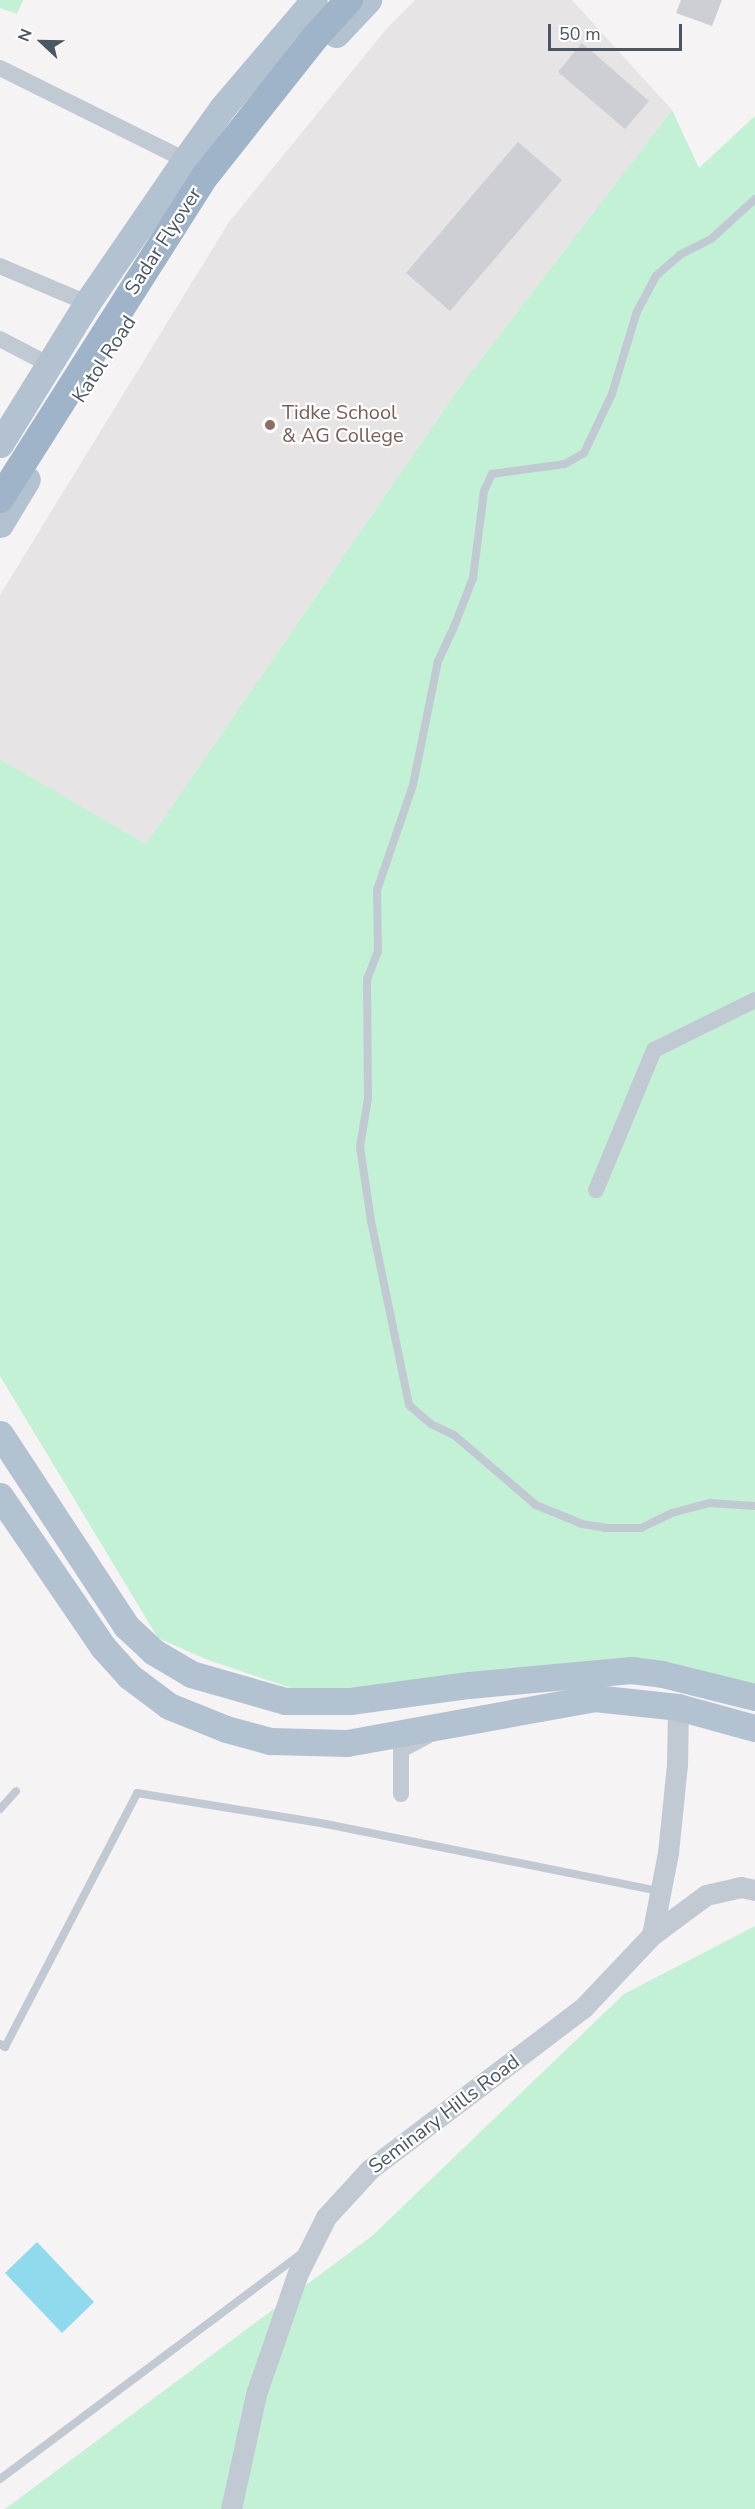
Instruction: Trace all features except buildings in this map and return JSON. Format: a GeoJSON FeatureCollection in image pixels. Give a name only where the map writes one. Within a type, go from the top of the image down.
{"type":"FeatureCollection","features":[{"type":"Feature","properties":{"kind":"highway","name":"Sadar Flyover"},"geometry":{"type":"LineString","coordinates":[[0,477],[198,169],[243,110],[335,0]]}},
{"type":"Feature","properties":{"kind":"highway","name":"Sadar Flyover"},"geometry":{"type":"LineString","coordinates":[[0,499],[206,175],[273,89],[349,0]]}},
{"type":"Feature","properties":{"kind":"main road"},"geometry":{"type":"LineString","coordinates":[[0,444],[87,303],[185,160],[223,107],[314,0]]}},
{"type":"Feature","properties":{"kind":"main road","name":"Katol Road"},"geometry":{"type":"LineString","coordinates":[[0,524],[221,174],[297,76],[368,0]]}},
{"type":"Feature","properties":{"kind":"main road"},"geometry":{"type":"LineString","coordinates":[[0,1434],[126,1626],[154,1652],[191,1674],[285,1701],[350,1701],[469,1685],[631,1671],[662,1674],[755,1697]]}},
{"type":"Feature","properties":{"kind":"main road"},"geometry":{"type":"LineString","coordinates":[[0,1496],[103,1647],[129,1676],[169,1706],[226,1729],[270,1741],[347,1743],[594,1698],[678,1707],[755,1728]]}},
{"type":"Feature","properties":{"kind":"street"},"geometry":{"type":"LineString","coordinates":[[0,68],[185,160]]}},
{"type":"Feature","properties":{"kind":"street"},"geometry":{"type":"LineString","coordinates":[[0,266],[87,303]]}},
{"type":"Feature","properties":{"kind":"street"},"geometry":{"type":"LineString","coordinates":[[0,339],[50,365]]}},
{"type":"Feature","properties":{"kind":"street"},"geometry":{"type":"LineString","coordinates":[[596,1190],[654,1050],[755,1000]]}},
{"type":"Feature","properties":{"kind":"street"},"geometry":{"type":"LineString","coordinates":[[652,1935],[668,1853],[677,1765],[678,1707]]}},
{"type":"Feature","properties":{"kind":"street"},"geometry":{"type":"LineString","coordinates":[[401,1794],[400,1750],[448,1726]]}},
{"type":"Feature","properties":{"kind":"street","name":"Seminary Hills Road"},"geometry":{"type":"LineString","coordinates":[[231,2509],[256,2394],[298,2273],[326,2217],[370,2169],[583,2008],[652,1935],[706,1895],[741,1887],[755,1890]]}},
{"type":"Feature","properties":{"kind":"lane"},"geometry":{"type":"LineString","coordinates":[[755,199],[711,239],[680,255],[656,276],[637,310],[612,394],[600,424],[584,453],[565,464],[492,474],[484,491],[473,578],[438,660],[413,786],[377,890],[378,951],[367,979],[368,1098],[360,1146],[371,1221],[408,1405],[431,1424],[454,1435],[536,1505],[582,1524],[606,1528],[641,1528],[672,1513],[710,1503],[755,1506]]}},
{"type":"Feature","properties":{"kind":"lane"},"geometry":{"type":"LineString","coordinates":[[0,1809],[16,1791]]}},
{"type":"Feature","properties":{"kind":"lane"},"geometry":{"type":"LineString","coordinates":[[0,2044],[5,2047],[137,1792],[326,1824],[659,1891]]}},
{"type":"Feature","properties":{"kind":"lane"},"geometry":{"type":"LineString","coordinates":[[0,2479],[312,2246]]}},
{"type":"Feature","properties":{"kind":"shaded area","name":"Tidke School & AG College"},"geometry":{"type":"Polygon","coordinates":[[[415,0],[572,0],[672,110],[459,388],[146,844],[0,759],[0,595],[229,222],[388,27],[415,0]]]}},
{"type":"Feature","properties":{"kind":"green space"},"geometry":{"type":"Polygon","coordinates":[[[0,0],[23,0],[17,14],[0,8],[0,0]]]}},
{"type":"Feature","properties":{"kind":"green space"},"geometry":{"type":"Polygon","coordinates":[[[672,110],[699,168],[755,116],[755,1685],[706,1680],[294,1689],[208,1660],[158,1638],[0,1376],[0,759],[146,844],[459,388],[672,110]]]}},
{"type":"Feature","properties":{"kind":"green space"},"geometry":{"type":"Polygon","coordinates":[[[755,1926],[755,2509],[5,2509],[372,2236],[624,1994],[755,1926]]]}},
{"type":"Feature","properties":{"kind":"water"},"geometry":{"type":"Polygon","coordinates":[[[37,2242],[94,2302],[62,2333],[5,2273],[37,2242]]]}},
{"type":"Feature","properties":{"kind":"place","name":"Tidke School & AG College"},"geometry":{"type":"Point","coordinates":[270,425]}}]}
